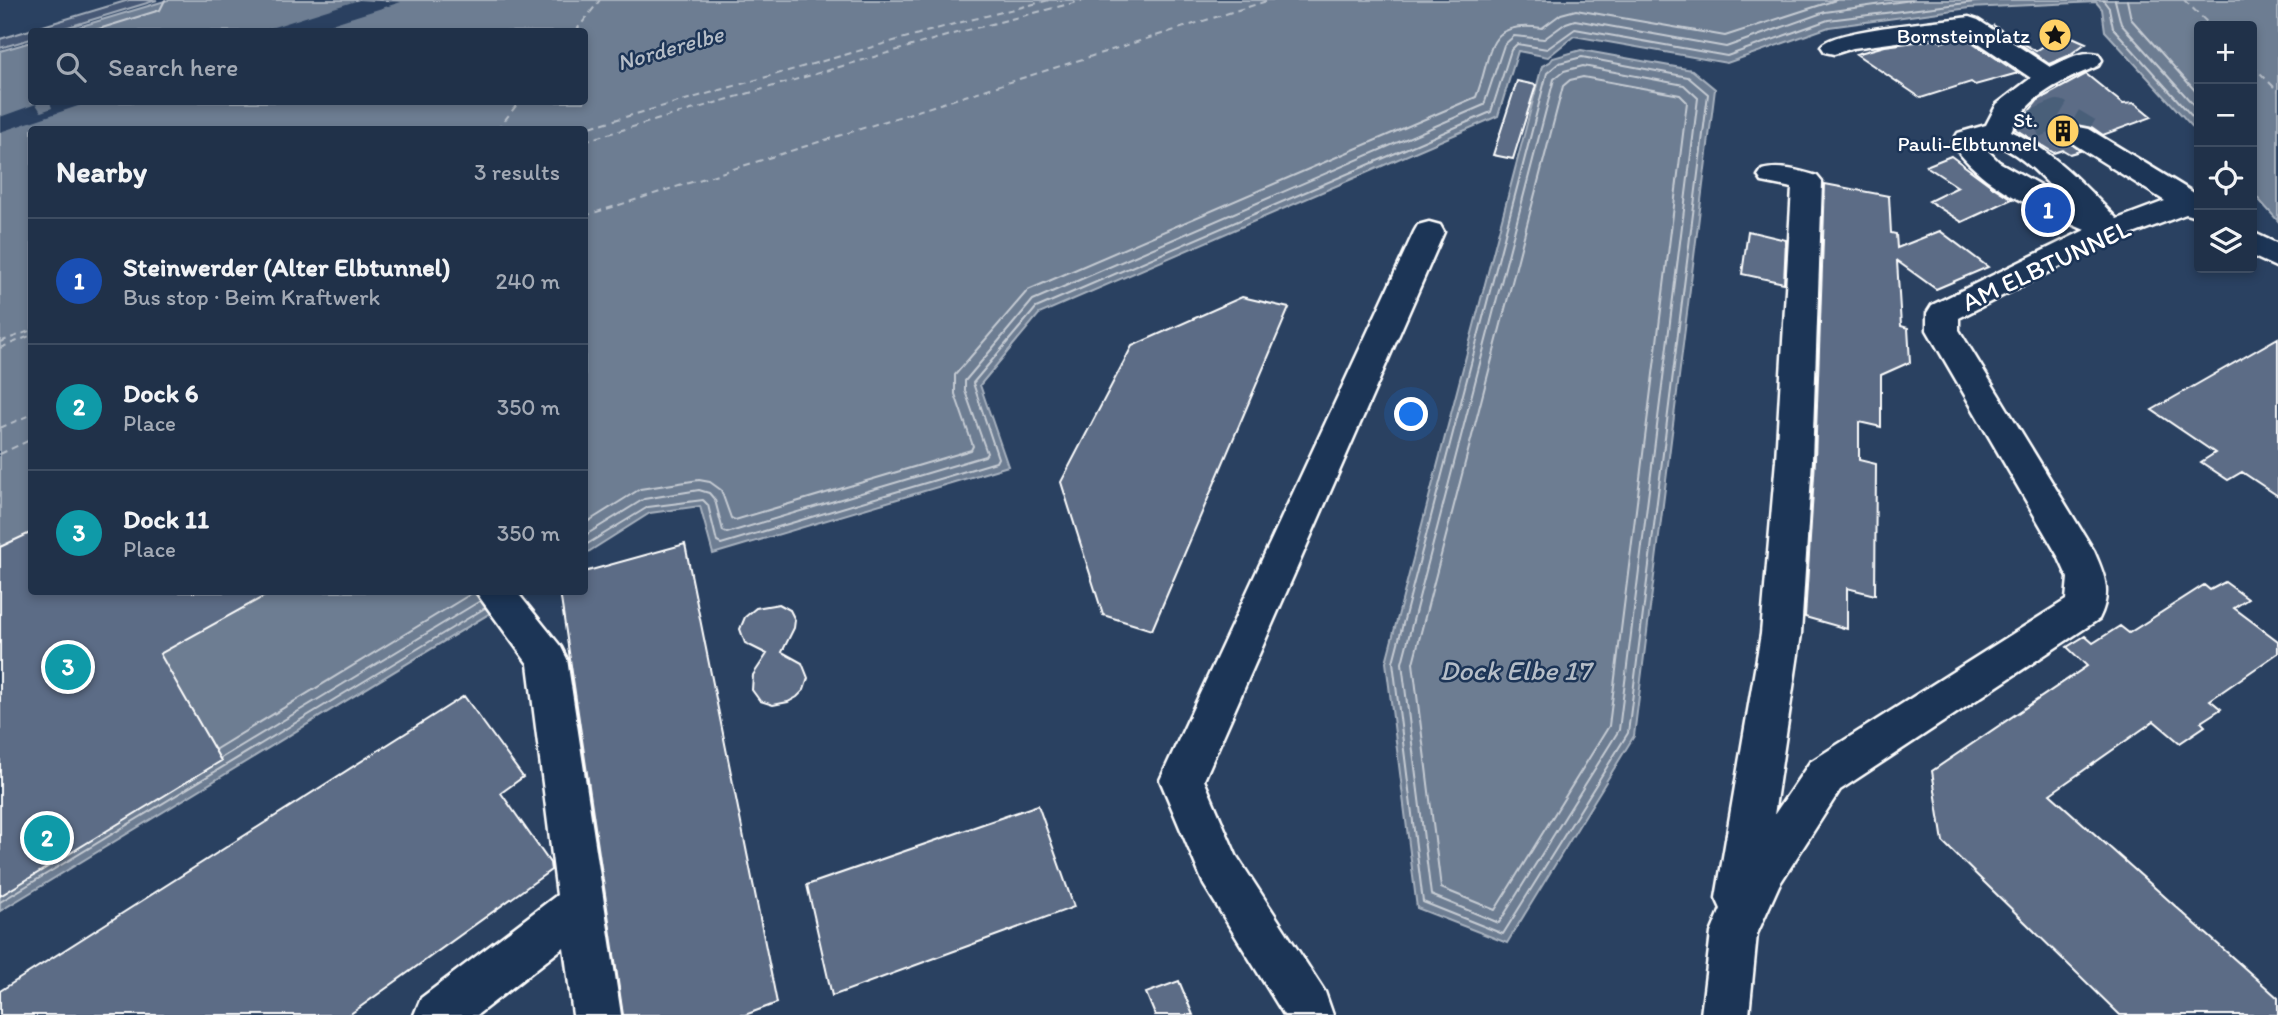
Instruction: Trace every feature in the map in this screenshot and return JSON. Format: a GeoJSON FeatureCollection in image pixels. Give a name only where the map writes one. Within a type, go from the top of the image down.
{"type":"FeatureCollection","features":[{"type":"Feature","properties":{"kind":"street"},"geometry":{"type":"LineString","coordinates":[[1834,46],[1849,41],[1969,25],[2048,77]]}},
{"type":"Feature","properties":{"kind":"street"},"geometry":{"type":"LineString","coordinates":[[2089,60],[2048,77],[2007,110],[1996,134],[2046,165],[2110,230]]}},
{"type":"Feature","properties":{"kind":"street"},"geometry":{"type":"LineString","coordinates":[[2075,137],[2085,155],[2120,161],[2193,206]]}},
{"type":"Feature","properties":{"kind":"street"},"geometry":{"type":"LineString","coordinates":[[1725,1015],[1734,933],[1781,634],[1795,446],[1807,182],[1772,176]]}},
{"type":"Feature","properties":{"kind":"street","name":"AM ELBTUNNEL"},"geometry":{"type":"LineString","coordinates":[[1734,933],[1763,870],[1825,776],[2085,608],[2087,578],[2075,551],[1943,330],[1944,313],[2002,281],[2110,230],[2193,206]]}},
{"type":"Feature","properties":{"kind":"street"},"geometry":{"type":"LineString","coordinates":[[1309,1015],[1308,1009],[1220,870],[1182,780],[1429,232]]}},
{"type":"Feature","properties":{"kind":"street"},"geometry":{"type":"LineString","coordinates":[[2257,245],[2278,258]]}},
{"type":"Feature","properties":{"kind":"street"},"geometry":{"type":"LineString","coordinates":[[500,598],[547,659],[597,1015]]}},
{"type":"Feature","properties":{"kind":"street"},"geometry":{"type":"LineString","coordinates":[[438,1015],[583,904]]}},
{"type":"Feature","properties":{"kind":"shaded area"},"geometry":{"type":"Polygon","coordinates":[[[129,0],[157,0],[65,28],[36,28],[129,0]]]}},
{"type":"Feature","properties":{"kind":"shaded area"},"geometry":{"type":"Polygon","coordinates":[[[28,31],[28,40],[0,48],[0,39],[28,31]]]}},
{"type":"Feature","properties":{"kind":"water","name":"Norderelbe"},"geometry":{"type":"Polygon","coordinates":[[[168,0],[2278,0],[2278,221],[2257,198],[2257,21],[2194,21],[2194,129],[2105,31],[2102,9],[2096,2],[1969,8],[1829,27],[1727,63],[1574,36],[1548,57],[1518,51],[1498,116],[1039,314],[980,385],[1008,466],[713,554],[700,506],[650,513],[588,552],[588,126],[28,126],[28,595],[520,595],[0,911],[0,51],[28,43],[28,105],[588,105],[588,28],[75,28],[168,0]]]}},
{"type":"Feature","properties":{"kind":"water","name":"Dock Elbe 17"},"geometry":{"type":"Polygon","coordinates":[[[1581,50],[1692,70],[1715,89],[1634,736],[1507,943],[1417,908],[1386,662],[1542,66],[1553,58],[1581,50]]]}},
{"type":"Feature","properties":{"kind":"pier"},"geometry":{"type":"Polygon","coordinates":[[[359,0],[401,2],[319,28],[270,28],[359,0]]]}},
{"type":"Feature","properties":{"kind":"pier"},"geometry":{"type":"Polygon","coordinates":[[[33,105],[37,105],[41,112],[52,108],[51,105],[81,105],[0,132],[0,117],[33,105]]]}},
{"type":"Feature","properties":{"kind":"building"},"geometry":{"type":"Polygon","coordinates":[[[1993,25],[2036,51],[2063,33],[2086,43],[2068,56],[2049,64],[1993,25]]]}},
{"type":"Feature","properties":{"kind":"building"},"geometry":{"type":"Polygon","coordinates":[[[1963,36],[2018,73],[1975,85],[1971,82],[1921,98],[1856,54],[1885,46],[1938,39],[1942,42],[1963,36]]]}},
{"type":"Feature","properties":{"kind":"building"},"geometry":{"type":"Polygon","coordinates":[[[2086,74],[2123,104],[2135,103],[2152,117],[2103,135],[2090,126],[2068,126],[2063,136],[2080,151],[2070,154],[2063,150],[2054,153],[2015,129],[2038,100],[2086,74]]]}},
{"type":"Feature","properties":{"kind":"building"},"geometry":{"type":"Polygon","coordinates":[[[1517,81],[1536,85],[1513,159],[1493,155],[1517,81]]]}},
{"type":"Feature","properties":{"kind":"building"},"geometry":{"type":"Polygon","coordinates":[[[1951,156],[2012,199],[1962,222],[1929,201],[1958,187],[1926,166],[1951,156]]]}},
{"type":"Feature","properties":{"kind":"building"},"geometry":{"type":"Polygon","coordinates":[[[1825,184],[1889,196],[1891,233],[1896,234],[1897,248],[1940,231],[1988,267],[1936,289],[1897,261],[1901,326],[1908,328],[1910,362],[1881,375],[1881,427],[1859,422],[1859,460],[1876,464],[1875,595],[1847,588],[1847,629],[1805,617],[1815,460],[1825,184]]]}},
{"type":"Feature","properties":{"kind":"building"},"geometry":{"type":"Polygon","coordinates":[[[1748,231],[1786,240],[1784,283],[1742,274],[1748,231]]]}},
{"type":"Feature","properties":{"kind":"building"},"geometry":{"type":"Polygon","coordinates":[[[1242,297],[1289,308],[1152,630],[1103,615],[1061,482],[1132,346],[1242,297]]]}},
{"type":"Feature","properties":{"kind":"building"},"geometry":{"type":"Polygon","coordinates":[[[2278,338],[2278,496],[2242,472],[2228,480],[2201,462],[2215,453],[2152,410],[2278,338]]]}},
{"type":"Feature","properties":{"kind":"building"},"geometry":{"type":"Polygon","coordinates":[[[28,534],[28,595],[267,595],[160,654],[221,761],[0,896],[0,547],[28,534]]]}},
{"type":"Feature","properties":{"kind":"building"},"geometry":{"type":"Polygon","coordinates":[[[685,544],[777,1003],[745,1015],[623,1015],[560,595],[588,595],[588,571],[685,544]]]}},
{"type":"Feature","properties":{"kind":"building"},"geometry":{"type":"Polygon","coordinates":[[[2225,582],[2248,599],[2234,608],[2278,641],[2278,653],[2210,700],[2221,709],[2201,722],[2205,726],[2180,743],[2154,721],[2050,794],[2278,998],[2278,1015],[2120,1015],[1943,842],[1932,771],[2087,666],[2067,647],[2085,636],[2093,643],[2120,626],[2129,633],[2204,585],[2210,590],[2225,582]]]}},
{"type":"Feature","properties":{"kind":"building"},"geometry":{"type":"Polygon","coordinates":[[[779,604],[790,610],[795,620],[782,652],[802,663],[808,678],[804,690],[797,697],[773,705],[760,701],[752,690],[753,675],[767,654],[745,643],[740,629],[745,617],[756,608],[779,604]]]}},
{"type":"Feature","properties":{"kind":"building"},"geometry":{"type":"Polygon","coordinates":[[[464,696],[523,777],[501,793],[550,863],[551,870],[349,1015],[0,1015],[0,991],[464,696]]]}},
{"type":"Feature","properties":{"kind":"building"},"geometry":{"type":"Polygon","coordinates":[[[1038,805],[1074,907],[832,996],[807,885],[1038,805]]]}},
{"type":"Feature","properties":{"kind":"building"},"geometry":{"type":"Polygon","coordinates":[[[1179,981],[1193,1015],[1155,1015],[1146,993],[1179,981]]]}},
{"type":"Feature","properties":{"kind":"ferry route"},"geometry":{"type":"LineString","coordinates":[[578,28],[600,0]]}},
{"type":"Feature","properties":{"kind":"ferry route"},"geometry":{"type":"LineString","coordinates":[[588,127],[954,24],[1050,0]]}},
{"type":"Feature","properties":{"kind":"ferry route"},"geometry":{"type":"LineString","coordinates":[[588,140],[960,32],[1085,0]]}},
{"type":"Feature","properties":{"kind":"ferry route"},"geometry":{"type":"LineString","coordinates":[[588,215],[1270,0]]}},
{"type":"Feature","properties":{"kind":"ferry route"},"geometry":{"type":"LineString","coordinates":[[2184,0],[2206,21]]}},
{"type":"Feature","properties":{"kind":"ferry route"},"geometry":{"type":"LineString","coordinates":[[2257,70],[2278,91]]}},
{"type":"Feature","properties":{"kind":"ferry route"},"geometry":{"type":"LineString","coordinates":[[500,126],[517,105]]}},
{"type":"Feature","properties":{"kind":"ferry route"},"geometry":{"type":"LineString","coordinates":[[0,342],[28,332]]}},
{"type":"Feature","properties":{"kind":"ferry route"},"geometry":{"type":"LineString","coordinates":[[0,348],[28,337]]}},
{"type":"Feature","properties":{"kind":"ferry route"},"geometry":{"type":"LineString","coordinates":[[0,428],[28,416]]}},
{"type":"Feature","properties":{"kind":"ferry route"},"geometry":{"type":"LineString","coordinates":[[0,454],[28,441]]}},
{"type":"Feature","properties":{"kind":"tunnel"},"geometry":{"type":"LineString","coordinates":[[2034,124],[2058,114],[2088,132]]}},
{"type":"Feature","properties":{"kind":"place","name":"Bornsteinplatz"},"geometry":{"type":"Point","coordinates":[2055,35]}},
{"type":"Feature","properties":{"kind":"place","name":"St. Pauli-Elbtunnel"},"geometry":{"type":"Point","coordinates":[2063,131]}},
{"type":"Feature","properties":{"kind":"place","name":"Steinwerder (Alter Elbtunnel)"},"geometry":{"type":"Point","coordinates":[2048,210]}},
{"type":"Feature","properties":{"kind":"place","name":"Dock 11"},"geometry":{"type":"Point","coordinates":[68,667]}},
{"type":"Feature","properties":{"kind":"place","name":"Dock 6"},"geometry":{"type":"Point","coordinates":[47,838]}}]}
